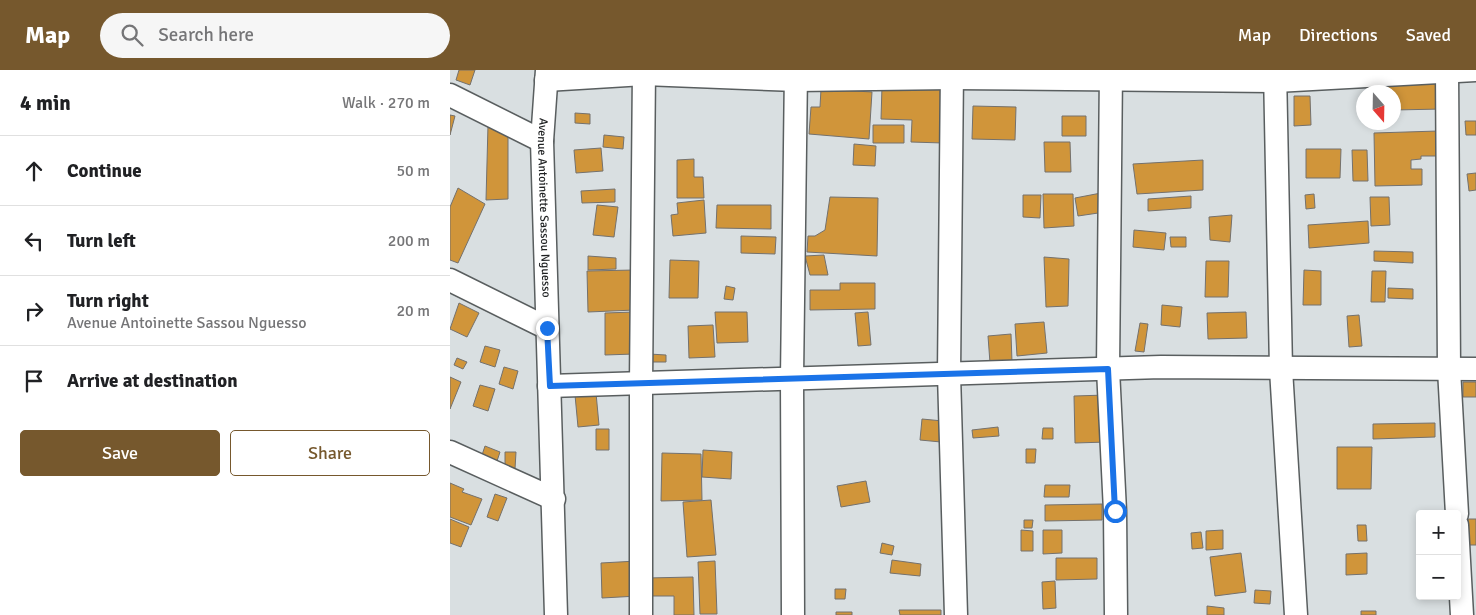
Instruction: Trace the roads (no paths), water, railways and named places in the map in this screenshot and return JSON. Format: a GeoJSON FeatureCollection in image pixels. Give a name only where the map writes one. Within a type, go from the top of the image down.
{"type":"FeatureCollection","features":[{"type":"Feature","properties":{"kind":"street"},"geometry":{"type":"LineString","coordinates":[[1447,70],[1449,369],[1457,510]]}},
{"type":"Feature","properties":{"kind":"street"},"geometry":{"type":"LineString","coordinates":[[547,75],[644,72],[796,75],[1276,75],[1476,70]]}},
{"type":"Feature","properties":{"kind":"street"},"geometry":{"type":"LineString","coordinates":[[641,615],[640,383],[644,72]]}},
{"type":"Feature","properties":{"kind":"street"},"geometry":{"type":"LineString","coordinates":[[952,74],[949,374],[956,615]]}},
{"type":"Feature","properties":{"kind":"street"},"geometry":{"type":"LineString","coordinates":[[1111,74],[1108,369],[1115,511],[1116,615]]}},
{"type":"Feature","properties":{"kind":"street","name":"Avenue Antoinette Sassou Nguesso"},"geometry":{"type":"LineString","coordinates":[[547,75],[542,141],[556,615]]}},
{"type":"Feature","properties":{"kind":"street"},"geometry":{"type":"LineString","coordinates":[[793,615],[792,378],[796,75]]}},
{"type":"Feature","properties":{"kind":"street"},"geometry":{"type":"LineString","coordinates":[[1276,75],[1281,369],[1296,615]]}},
{"type":"Feature","properties":{"kind":"street"},"geometry":{"type":"LineString","coordinates":[[450,95],[542,141]]}},
{"type":"Feature","properties":{"kind":"street"},"geometry":{"type":"LineString","coordinates":[[450,280],[547,328]]}},
{"type":"Feature","properties":{"kind":"street"},"geometry":{"type":"LineString","coordinates":[[550,386],[1108,369],[1476,369]]}},
{"type":"Feature","properties":{"kind":"street"},"geometry":{"type":"LineString","coordinates":[[450,452],[554,499]]}},
{"type":"Feature","properties":{"kind":"street"},"geometry":{"type":"LineString","coordinates":[[1459,555],[1462,615]]}}]}
